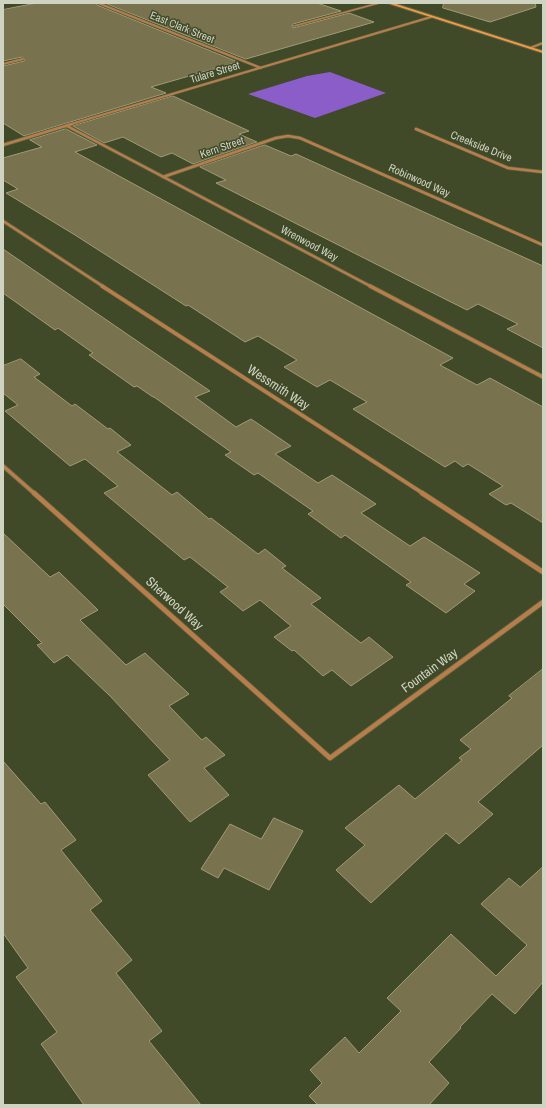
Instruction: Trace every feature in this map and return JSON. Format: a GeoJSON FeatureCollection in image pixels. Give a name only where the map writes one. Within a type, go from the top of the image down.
{"type":"FeatureCollection","features":[{"type":"Feature","properties":{"kind":"street","name":"East Clark Street"},"geometry":{"type":"LineString","coordinates":[[98,3],[261,68]]}},
{"type":"Feature","properties":{"kind":"street"},"geometry":{"type":"LineString","coordinates":[[389,3],[543,52]]}},
{"type":"Feature","properties":{"kind":"street","name":"Tulare Street"},"geometry":{"type":"LineString","coordinates":[[3,145],[431,17]]}},
{"type":"Feature","properties":{"kind":"street"},"geometry":{"type":"LineString","coordinates":[[530,48],[543,44]]}},
{"type":"Feature","properties":{"kind":"street"},"geometry":{"type":"LineString","coordinates":[[3,64],[23,59]]}},
{"type":"Feature","properties":{"kind":"street","name":"Wrenwood Way"},"geometry":{"type":"LineString","coordinates":[[67,126],[543,377]]}},
{"type":"Feature","properties":{"kind":"street","name":"Creekside Drive"},"geometry":{"type":"LineString","coordinates":[[416,129],[508,168],[543,172]]}},
{"type":"Feature","properties":{"kind":"street","name":"Kern Street"},"geometry":{"type":"LineString","coordinates":[[163,177],[276,138],[288,136]]}},
{"type":"Feature","properties":{"kind":"street","name":"Robinwood Way"},"geometry":{"type":"LineString","coordinates":[[288,136],[300,138],[543,245]]}},
{"type":"Feature","properties":{"kind":"street","name":"Wessmith Way"},"geometry":{"type":"LineString","coordinates":[[3,220],[543,572]]}},
{"type":"Feature","properties":{"kind":"street","name":"Sherwood Way"},"geometry":{"type":"LineString","coordinates":[[3,466],[330,758]]}},
{"type":"Feature","properties":{"kind":"street","name":"Fountain Way"},"geometry":{"type":"LineString","coordinates":[[330,758],[543,602]]}},
{"type":"Feature","properties":{"kind":"lane"},"geometry":{"type":"LineString","coordinates":[[294,26],[379,3]]}},
{"type":"Feature","properties":{"kind":"shaded area"},"geometry":{"type":"Polygon","coordinates":[[[330,72],[386,93],[315,118],[248,94],[307,76],[330,72]]]}},
{"type":"Feature","properties":{"kind":"building"},"geometry":{"type":"Polygon","coordinates":[[[37,3],[96,3],[97,5],[238,62],[151,87],[166,93],[24,136],[3,123],[3,66],[24,61],[25,59],[22,57],[3,61],[3,10],[37,3]]]}},
{"type":"Feature","properties":{"kind":"building"},"geometry":{"type":"Polygon","coordinates":[[[105,3],[317,3],[341,11],[293,24],[293,28],[349,13],[374,22],[246,59],[105,3]]]}},
{"type":"Feature","properties":{"kind":"building"},"geometry":{"type":"Polygon","coordinates":[[[444,3],[535,3],[536,7],[490,22],[443,8],[444,3]]]}},
{"type":"Feature","properties":{"kind":"building"},"geometry":{"type":"Polygon","coordinates":[[[173,96],[249,131],[239,134],[257,142],[193,164],[172,153],[161,157],[123,137],[104,143],[73,126],[173,96]]]}},
{"type":"Feature","properties":{"kind":"building"},"geometry":{"type":"Polygon","coordinates":[[[66,129],[97,145],[75,152],[453,358],[440,365],[477,385],[490,378],[543,407],[543,523],[511,503],[506,505],[489,494],[503,486],[468,464],[463,467],[455,461],[445,467],[353,409],[367,402],[330,380],[317,387],[284,367],[297,360],[258,336],[245,342],[188,305],[186,306],[6,193],[18,189],[3,180],[3,158],[42,147],[30,140],[66,129]]]}},
{"type":"Feature","properties":{"kind":"building"},"geometry":{"type":"Polygon","coordinates":[[[265,145],[291,156],[296,154],[543,266],[543,348],[507,329],[518,324],[478,304],[467,310],[216,183],[226,180],[200,167],[265,145]]]}},
{"type":"Feature","properties":{"kind":"building"},"geometry":{"type":"Polygon","coordinates":[[[3,249],[210,391],[195,397],[236,427],[251,419],[291,446],[275,454],[318,483],[332,475],[376,504],[361,513],[410,546],[424,537],[480,573],[464,584],[475,591],[446,613],[406,585],[411,582],[345,535],[341,538],[308,514],[313,511],[258,473],[254,475],[225,455],[231,452],[154,397],[137,386],[134,387],[89,355],[93,353],[58,328],[55,330],[3,293],[3,249]]]}},
{"type":"Feature","properties":{"kind":"building"},"geometry":{"type":"Polygon","coordinates":[[[21,359],[40,374],[34,377],[72,406],[75,404],[108,429],[110,428],[131,445],[117,452],[172,495],[177,492],[209,519],[211,518],[258,554],[265,549],[286,566],[282,568],[321,598],[311,604],[361,643],[369,637],[393,657],[351,686],[332,670],[323,676],[294,650],[292,651],[274,637],[291,626],[260,600],[243,611],[220,592],[228,587],[190,557],[184,560],[104,493],[118,486],[85,459],[70,466],[5,411],[18,405],[3,393],[3,366],[21,359]]]}},
{"type":"Feature","properties":{"kind":"building"},"geometry":{"type":"Polygon","coordinates":[[[3,533],[50,577],[59,572],[98,610],[80,620],[126,665],[145,653],[189,694],[169,706],[202,740],[206,737],[225,755],[204,768],[229,795],[190,822],[148,775],[170,760],[110,696],[67,655],[54,663],[37,645],[42,643],[3,604],[3,533]]]}},
{"type":"Feature","properties":{"kind":"building"},"geometry":{"type":"Polygon","coordinates":[[[543,669],[543,745],[478,802],[493,814],[459,844],[446,833],[371,903],[336,870],[365,845],[345,828],[399,785],[415,799],[462,760],[459,758],[471,749],[460,740],[512,698],[509,696],[543,669]]]}},
{"type":"Feature","properties":{"kind":"building"},"geometry":{"type":"Polygon","coordinates":[[[3,761],[41,804],[45,802],[76,840],[61,850],[102,901],[90,910],[132,960],[116,973],[162,1031],[149,1041],[201,1105],[84,1105],[41,1044],[57,1032],[16,977],[28,968],[3,933],[3,761]]]}},
{"type":"Feature","properties":{"kind":"building"},"geometry":{"type":"Polygon","coordinates":[[[274,818],[303,831],[269,890],[224,868],[218,878],[201,869],[230,824],[261,839],[274,818]]]}},
{"type":"Feature","properties":{"kind":"building"},"geometry":{"type":"Polygon","coordinates":[[[543,867],[543,982],[515,1014],[492,994],[460,1027],[461,1028],[429,1062],[449,1083],[429,1105],[318,1105],[309,1096],[322,1083],[310,1070],[345,1037],[359,1053],[401,1011],[387,998],[451,934],[496,976],[527,945],[481,904],[509,878],[520,887],[543,867]]]}}]}
